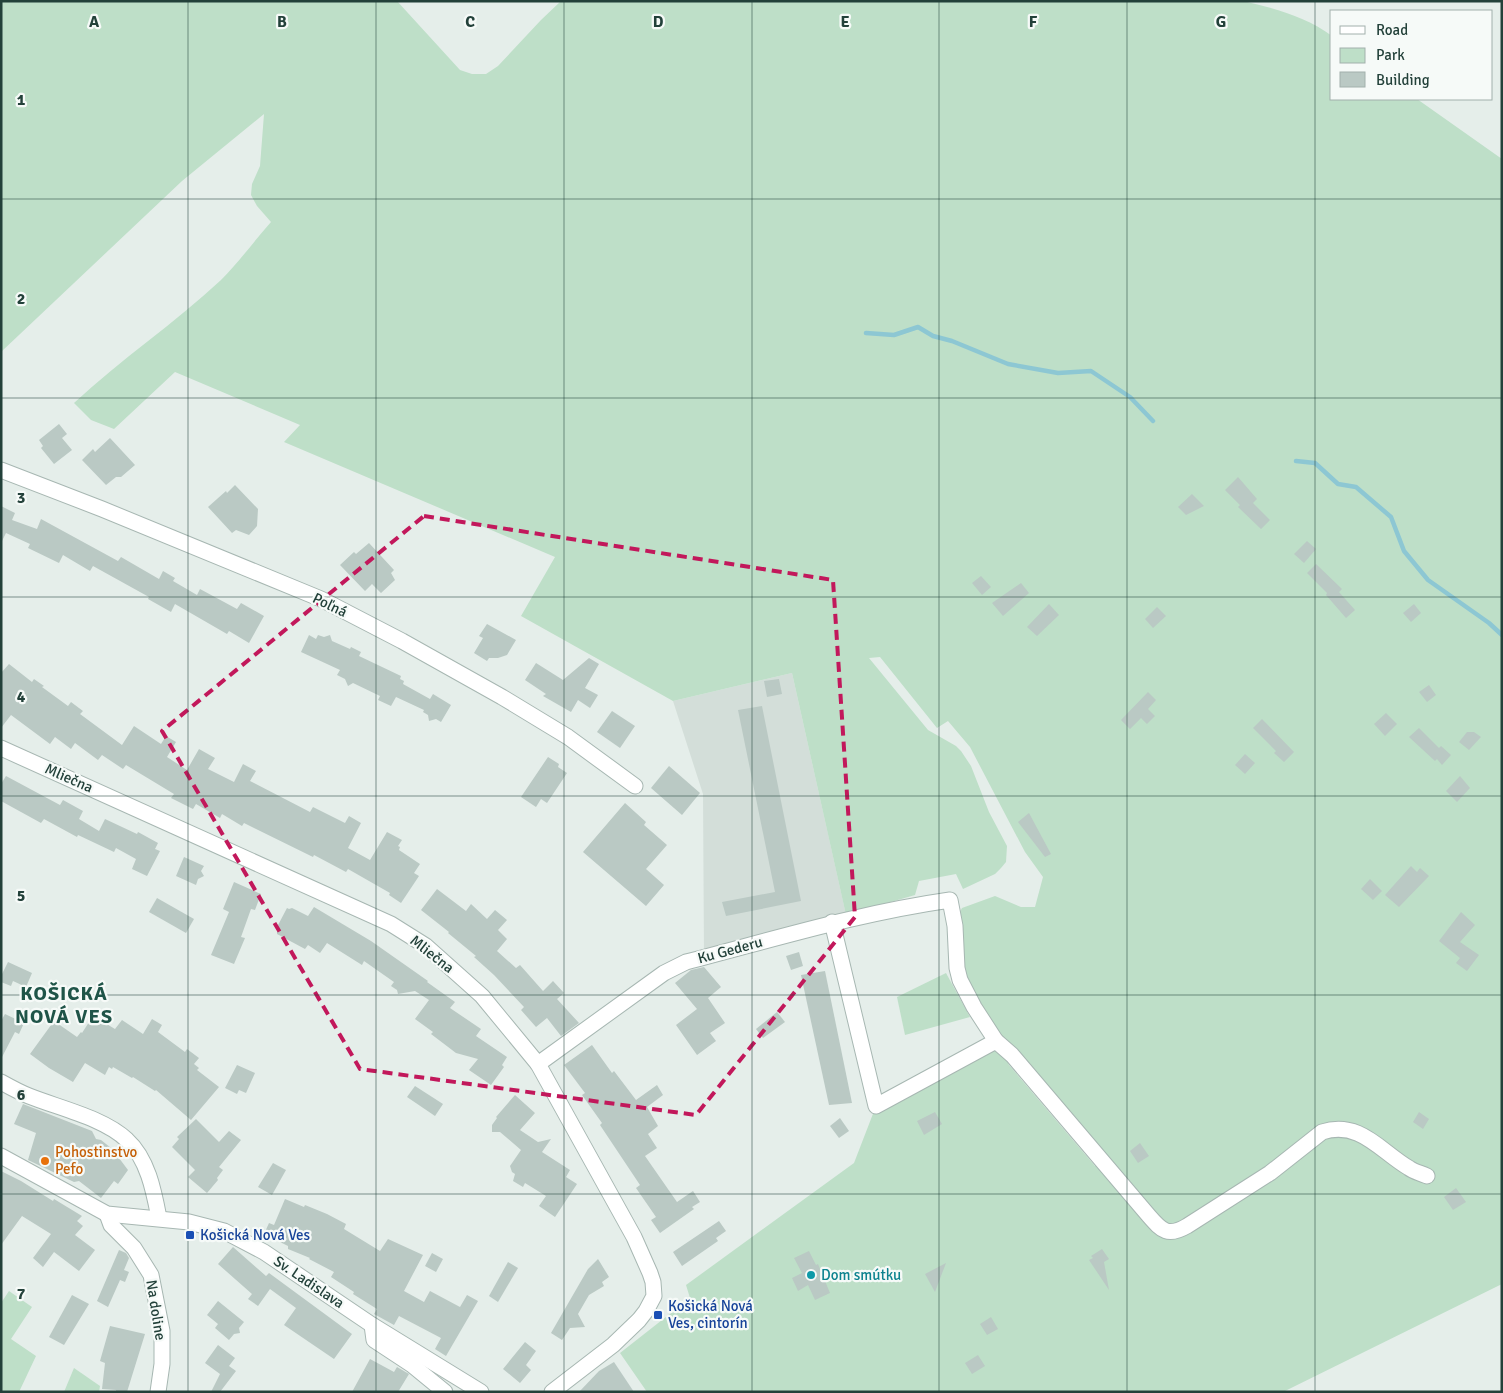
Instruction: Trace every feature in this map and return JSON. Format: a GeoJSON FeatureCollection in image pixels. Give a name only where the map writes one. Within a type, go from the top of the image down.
{"type":"FeatureCollection","features":[{"type":"Feature","properties":{"kind":"street","name":"Poľná"},"geometry":{"type":"LineString","coordinates":[[1,470],[102,509],[320,599],[402,641],[502,697],[568,737],[635,786]]}},
{"type":"Feature","properties":{"kind":"street","name":"Mliečna"},"geometry":{"type":"LineString","coordinates":[[1,748],[391,924],[426,946],[482,996],[538,1064],[634,1237],[653,1282],[654,1296],[646,1311],[613,1345],[552,1392]]}},
{"type":"Feature","properties":{"kind":"street","name":"Ku Gederu"},"geometry":{"type":"LineString","coordinates":[[538,1064],[664,973],[686,962],[832,922],[900,907],[950,900],[955,926],[957,968],[960,980],[974,1007],[996,1041]]}},
{"type":"Feature","properties":{"kind":"street"},"geometry":{"type":"LineString","coordinates":[[832,922],[876,1106],[996,1041],[1012,1055],[1165,1232],[1172,1232],[1187,1226],[1270,1173],[1322,1132],[1331,1129],[1339,1128],[1364,1136],[1410,1169],[1427,1176]]}},
{"type":"Feature","properties":{"kind":"street"},"geometry":{"type":"LineString","coordinates":[[1,1082],[26,1095],[95,1121],[112,1129],[128,1141],[139,1155],[154,1190],[159,1218]]}},
{"type":"Feature","properties":{"kind":"street","name":"Sv. Ladislava"},"geometry":{"type":"LineString","coordinates":[[1,1156],[107,1214],[189,1222],[224,1231],[264,1252],[372,1325],[481,1392]]}},
{"type":"Feature","properties":{"kind":"street","name":"Na doline"},"geometry":{"type":"LineString","coordinates":[[107,1214],[111,1225],[134,1248],[151,1275],[162,1331],[162,1364],[158,1392]]}},
{"type":"Feature","properties":{"kind":"street","name":"Sv. Ladislava"},"geometry":{"type":"LineString","coordinates":[[372,1325],[374,1340],[412,1365],[445,1392]]}},
{"type":"Feature","properties":{"kind":"highlighted area"},"geometry":{"type":"Polygon","coordinates":[[[424,516],[833,580],[855,917],[696,1115],[360,1069],[162,731],[424,516]]]}},
{"type":"Feature","properties":{"kind":"shaded area"},"geometry":{"type":"Polygon","coordinates":[[[792,673],[847,919],[704,957],[703,794],[673,701],[792,673]]]}},
{"type":"Feature","properties":{"kind":"green space"},"geometry":{"type":"Polygon","coordinates":[[[1,1],[397,1],[460,70],[472,74],[486,74],[498,66],[561,1],[1243,1],[1301,18],[1322,29],[1330,35],[1330,100],[1418,100],[1502,159],[1502,1284],[1283,1392],[647,1392],[620,1353],[690,1298],[686,1285],[854,1163],[876,1106],[996,1041],[1009,1065],[1095,1166],[1106,1159],[1004,1043],[965,981],[957,917],[962,908],[995,896],[1021,907],[1035,907],[1043,877],[1025,852],[970,747],[948,721],[937,728],[880,657],[869,658],[928,730],[956,746],[961,751],[971,766],[989,812],[1007,846],[1006,862],[995,874],[963,889],[956,874],[919,881],[915,895],[846,915],[792,673],[673,701],[521,616],[555,557],[284,442],[300,425],[175,372],[114,429],[91,420],[74,403],[221,280],[271,222],[257,206],[251,195],[252,184],[260,166],[264,114],[182,181],[1,352],[1,1]]]}},
{"type":"Feature","properties":{"kind":"green space"},"geometry":{"type":"Polygon","coordinates":[[[946,973],[970,1017],[905,1035],[897,997],[946,973]]]}},
{"type":"Feature","properties":{"kind":"green space"},"geometry":{"type":"Polygon","coordinates":[[[9,1291],[32,1307],[11,1339],[36,1356],[19,1392],[1,1392],[1,1303],[9,1291]]]}},
{"type":"Feature","properties":{"kind":"green space"},"geometry":{"type":"Polygon","coordinates":[[[74,1368],[100,1386],[99,1392],[64,1392],[74,1368]]]}},
{"type":"Feature","properties":{"kind":"building"},"geometry":{"type":"Polygon","coordinates":[[[59,424],[67,434],[62,438],[72,450],[54,464],[41,448],[43,446],[39,440],[59,424]]]}},
{"type":"Feature","properties":{"kind":"building"},"geometry":{"type":"Polygon","coordinates":[[[110,438],[135,465],[121,477],[116,477],[106,485],[82,460],[93,449],[95,452],[110,438]]]}},
{"type":"Feature","properties":{"kind":"building"},"geometry":{"type":"Polygon","coordinates":[[[1238,477],[1257,499],[1253,503],[1270,520],[1261,529],[1238,507],[1240,505],[1225,490],[1238,477]]]}},
{"type":"Feature","properties":{"kind":"building"},"geometry":{"type":"Polygon","coordinates":[[[235,485],[258,509],[257,526],[249,535],[236,530],[232,533],[208,507],[235,485]]]}},
{"type":"Feature","properties":{"kind":"building"},"geometry":{"type":"Polygon","coordinates":[[[1192,494],[1204,506],[1186,515],[1178,507],[1192,494]]]}},
{"type":"Feature","properties":{"kind":"building"},"geometry":{"type":"Polygon","coordinates":[[[1,506],[15,513],[12,520],[37,529],[41,519],[118,561],[121,557],[159,579],[163,571],[175,578],[173,581],[197,595],[200,589],[237,609],[241,603],[264,616],[249,643],[229,631],[227,634],[175,604],[171,612],[148,599],[149,597],[93,566],[90,571],[63,555],[59,563],[28,548],[30,544],[6,533],[1,543],[1,506]]]}},
{"type":"Feature","properties":{"kind":"building"},"geometry":{"type":"Polygon","coordinates":[[[1307,541],[1316,549],[1304,563],[1294,554],[1307,541]]]}},
{"type":"Feature","properties":{"kind":"building"},"geometry":{"type":"Polygon","coordinates":[[[369,543],[394,570],[391,573],[395,580],[381,593],[372,584],[365,591],[340,565],[354,552],[356,554],[369,543]]]}},
{"type":"Feature","properties":{"kind":"building"},"geometry":{"type":"Polygon","coordinates":[[[1316,564],[1342,589],[1339,592],[1355,610],[1346,618],[1326,595],[1327,593],[1307,573],[1316,564]]]}},
{"type":"Feature","properties":{"kind":"building"},"geometry":{"type":"Polygon","coordinates":[[[981,576],[991,587],[982,595],[972,583],[981,576]]]}},
{"type":"Feature","properties":{"kind":"building"},"geometry":{"type":"Polygon","coordinates":[[[1021,583],[1029,593],[1003,616],[992,603],[1021,583]]]}},
{"type":"Feature","properties":{"kind":"building"},"geometry":{"type":"Polygon","coordinates":[[[1049,604],[1059,615],[1037,636],[1027,627],[1049,604]]]}},
{"type":"Feature","properties":{"kind":"building"},"geometry":{"type":"Polygon","coordinates":[[[1414,604],[1421,613],[1411,622],[1403,613],[1414,604]]]}},
{"type":"Feature","properties":{"kind":"building"},"geometry":{"type":"Polygon","coordinates":[[[1157,607],[1166,616],[1153,628],[1145,619],[1157,607]]]}},
{"type":"Feature","properties":{"kind":"building"},"geometry":{"type":"Polygon","coordinates":[[[487,624],[516,640],[507,655],[489,658],[487,661],[474,653],[483,638],[479,636],[487,624]]]}},
{"type":"Feature","properties":{"kind":"building"},"geometry":{"type":"Polygon","coordinates":[[[309,635],[316,639],[318,635],[324,637],[330,635],[332,641],[361,652],[359,656],[401,676],[400,679],[404,681],[403,684],[430,699],[433,694],[451,705],[441,722],[436,719],[429,721],[428,715],[423,712],[424,710],[396,697],[391,706],[378,700],[380,696],[353,683],[348,686],[345,679],[337,675],[340,670],[301,652],[309,635]]]}},
{"type":"Feature","properties":{"kind":"building"},"geometry":{"type":"Polygon","coordinates":[[[589,658],[599,664],[585,688],[598,695],[590,708],[578,700],[571,712],[543,696],[546,694],[525,680],[536,663],[563,680],[589,658]]]}},
{"type":"Feature","properties":{"kind":"building"},"geometry":{"type":"Polygon","coordinates":[[[9,664],[32,682],[34,679],[44,686],[42,687],[68,706],[71,702],[83,711],[80,714],[122,745],[134,726],[161,744],[166,736],[176,742],[167,757],[187,770],[199,749],[215,758],[208,769],[234,782],[243,764],[256,771],[250,781],[310,812],[313,807],[345,823],[349,816],[361,823],[348,848],[370,860],[387,832],[402,840],[398,846],[400,847],[399,850],[420,864],[414,873],[419,876],[401,903],[389,895],[390,893],[348,869],[346,872],[244,823],[242,826],[222,814],[220,818],[196,804],[193,809],[171,798],[174,794],[126,765],[123,769],[102,755],[98,760],[75,743],[71,749],[55,737],[50,744],[11,715],[1,728],[1,673],[9,664]]]}},
{"type":"Feature","properties":{"kind":"building"},"geometry":{"type":"Polygon","coordinates":[[[779,679],[782,694],[767,697],[764,681],[779,679]]]}},
{"type":"Feature","properties":{"kind":"building"},"geometry":{"type":"Polygon","coordinates":[[[1429,685],[1436,695],[1427,702],[1419,692],[1429,685]]]}},
{"type":"Feature","properties":{"kind":"building"},"geometry":{"type":"Polygon","coordinates":[[[1148,692],[1156,700],[1148,709],[1155,716],[1147,724],[1141,718],[1130,729],[1121,720],[1148,692]]]}},
{"type":"Feature","properties":{"kind":"building"},"geometry":{"type":"Polygon","coordinates":[[[762,706],[801,901],[726,916],[722,902],[775,892],[738,710],[762,706]]]}},
{"type":"Feature","properties":{"kind":"building"},"geometry":{"type":"Polygon","coordinates":[[[612,711],[635,726],[620,748],[597,732],[612,711]]]}},
{"type":"Feature","properties":{"kind":"building"},"geometry":{"type":"Polygon","coordinates":[[[1386,713],[1397,724],[1385,736],[1374,724],[1386,713]]]}},
{"type":"Feature","properties":{"kind":"building"},"geometry":{"type":"Polygon","coordinates":[[[1262,719],[1294,752],[1284,762],[1253,728],[1262,719]]]}},
{"type":"Feature","properties":{"kind":"building"},"geometry":{"type":"Polygon","coordinates":[[[1419,728],[1439,748],[1441,746],[1451,755],[1442,765],[1409,737],[1419,728]]]}},
{"type":"Feature","properties":{"kind":"building"},"geometry":{"type":"Polygon","coordinates":[[[1467,732],[1474,732],[1481,737],[1469,750],[1459,742],[1467,732]]]}},
{"type":"Feature","properties":{"kind":"building"},"geometry":{"type":"Polygon","coordinates":[[[1245,754],[1255,763],[1245,774],[1235,765],[1245,754]]]}},
{"type":"Feature","properties":{"kind":"building"},"geometry":{"type":"Polygon","coordinates":[[[548,757],[559,764],[558,767],[567,773],[547,803],[541,799],[536,807],[521,797],[548,757]]]}},
{"type":"Feature","properties":{"kind":"building"},"geometry":{"type":"Polygon","coordinates":[[[669,766],[700,793],[682,815],[651,788],[669,766]]]}},
{"type":"Feature","properties":{"kind":"building"},"geometry":{"type":"Polygon","coordinates":[[[6,776],[60,805],[63,800],[83,811],[79,819],[99,831],[105,819],[137,834],[138,832],[158,843],[155,849],[160,851],[147,876],[132,869],[136,859],[116,848],[114,852],[78,835],[77,837],[44,819],[41,823],[1,801],[1,784],[6,776]]]}},
{"type":"Feature","properties":{"kind":"building"},"geometry":{"type":"Polygon","coordinates":[[[1460,776],[1470,788],[1457,802],[1446,791],[1460,776]]]}},
{"type":"Feature","properties":{"kind":"building"},"geometry":{"type":"Polygon","coordinates":[[[625,803],[646,822],[644,825],[667,845],[646,869],[664,885],[646,906],[583,852],[625,803]]]}},
{"type":"Feature","properties":{"kind":"building"},"geometry":{"type":"Polygon","coordinates":[[[1029,813],[1051,854],[1045,857],[1018,822],[1029,813]]]}},
{"type":"Feature","properties":{"kind":"building"},"geometry":{"type":"Polygon","coordinates":[[[184,857],[204,866],[201,871],[204,876],[198,879],[196,885],[176,876],[184,857]]]}},
{"type":"Feature","properties":{"kind":"building"},"geometry":{"type":"Polygon","coordinates":[[[1411,866],[1417,872],[1420,868],[1429,876],[1399,907],[1385,895],[1411,866]]]}},
{"type":"Feature","properties":{"kind":"building"},"geometry":{"type":"Polygon","coordinates":[[[1370,879],[1382,891],[1373,900],[1361,889],[1370,879]]]}},
{"type":"Feature","properties":{"kind":"building"},"geometry":{"type":"Polygon","coordinates":[[[234,882],[261,894],[255,910],[251,909],[241,937],[245,938],[234,964],[211,955],[229,912],[223,909],[234,882]]]}},
{"type":"Feature","properties":{"kind":"building"},"geometry":{"type":"Polygon","coordinates":[[[437,889],[466,911],[471,904],[487,919],[495,910],[507,920],[498,930],[507,939],[497,951],[516,968],[520,965],[543,991],[553,981],[564,993],[557,999],[579,1023],[561,1036],[547,1018],[536,1027],[521,1010],[524,1007],[474,957],[476,956],[421,910],[437,889]]]}},
{"type":"Feature","properties":{"kind":"building"},"geometry":{"type":"Polygon","coordinates":[[[157,898],[194,919],[186,933],[149,912],[157,898]]]}},
{"type":"Feature","properties":{"kind":"building"},"geometry":{"type":"Polygon","coordinates":[[[314,907],[371,941],[455,1002],[450,1008],[481,1029],[476,1036],[507,1057],[502,1065],[504,1067],[491,1085],[469,1070],[478,1059],[456,1053],[415,1019],[429,1000],[415,991],[398,994],[397,990],[391,986],[394,982],[364,961],[362,965],[327,943],[320,953],[308,945],[305,949],[277,934],[277,927],[287,908],[292,908],[308,916],[314,907]]]}},
{"type":"Feature","properties":{"kind":"building"},"geometry":{"type":"Polygon","coordinates":[[[1461,912],[1475,925],[1460,942],[1479,955],[1467,971],[1456,963],[1460,958],[1439,941],[1461,912]]]}},
{"type":"Feature","properties":{"kind":"building"},"geometry":{"type":"Polygon","coordinates":[[[799,952],[803,966],[791,970],[786,956],[799,952]]]}},
{"type":"Feature","properties":{"kind":"building"},"geometry":{"type":"Polygon","coordinates":[[[8,962],[32,973],[26,987],[13,981],[11,986],[1,982],[1,976],[8,962]]]}},
{"type":"Feature","properties":{"kind":"building"},"geometry":{"type":"Polygon","coordinates":[[[704,967],[721,987],[708,998],[725,1023],[710,1033],[716,1041],[697,1055],[676,1025],[697,1009],[675,983],[691,970],[704,967]]]}},
{"type":"Feature","properties":{"kind":"building"},"geometry":{"type":"Polygon","coordinates":[[[825,971],[852,1103],[829,1105],[801,975],[825,971]]]}},
{"type":"Feature","properties":{"kind":"building"},"geometry":{"type":"Polygon","coordinates":[[[777,1012],[785,1022],[763,1038],[756,1029],[777,1012]]]}},
{"type":"Feature","properties":{"kind":"building"},"geometry":{"type":"Polygon","coordinates":[[[5,1014],[24,1023],[19,1034],[15,1032],[1,1059],[1,1021],[5,1014]]]}},
{"type":"Feature","properties":{"kind":"building"},"geometry":{"type":"Polygon","coordinates":[[[93,1016],[115,1029],[122,1020],[143,1034],[152,1019],[162,1025],[158,1032],[185,1052],[187,1049],[199,1058],[194,1064],[199,1068],[197,1070],[219,1087],[191,1120],[156,1090],[113,1067],[112,1069],[109,1067],[105,1075],[85,1063],[73,1082],[30,1054],[54,1021],[77,1037],[82,1033],[93,1016]]]}},
{"type":"Feature","properties":{"kind":"building"},"geometry":{"type":"Polygon","coordinates":[[[592,1045],[612,1073],[614,1071],[636,1100],[657,1085],[663,1095],[647,1107],[658,1126],[648,1134],[657,1148],[645,1156],[677,1202],[693,1191],[700,1202],[692,1207],[694,1209],[660,1233],[651,1220],[656,1217],[636,1188],[640,1185],[600,1125],[602,1123],[582,1095],[585,1093],[564,1065],[592,1045]]]}},
{"type":"Feature","properties":{"kind":"building"},"geometry":{"type":"Polygon","coordinates":[[[237,1065],[255,1073],[246,1093],[239,1090],[237,1094],[225,1088],[237,1065]]]}},
{"type":"Feature","properties":{"kind":"building"},"geometry":{"type":"Polygon","coordinates":[[[415,1086],[443,1104],[435,1116],[407,1097],[415,1086]]]}},
{"type":"Feature","properties":{"kind":"building"},"geometry":{"type":"Polygon","coordinates":[[[515,1095],[535,1113],[520,1130],[538,1142],[551,1139],[542,1152],[570,1170],[566,1177],[577,1184],[555,1217],[539,1206],[546,1196],[525,1183],[523,1187],[513,1181],[515,1174],[510,1166],[521,1150],[500,1132],[492,1132],[492,1125],[496,1117],[515,1095]]]}},
{"type":"Feature","properties":{"kind":"building"},"geometry":{"type":"Polygon","coordinates":[[[23,1104],[92,1131],[96,1139],[101,1140],[121,1156],[119,1158],[128,1170],[118,1184],[114,1181],[101,1198],[79,1181],[74,1182],[28,1160],[36,1133],[14,1124],[23,1104]]]}},
{"type":"Feature","properties":{"kind":"building"},"geometry":{"type":"Polygon","coordinates":[[[935,1112],[942,1124],[924,1135],[917,1121],[935,1112]]]}},
{"type":"Feature","properties":{"kind":"building"},"geometry":{"type":"Polygon","coordinates":[[[1419,1112],[1429,1119],[1423,1129],[1413,1122],[1419,1112]]]}},
{"type":"Feature","properties":{"kind":"building"},"geometry":{"type":"Polygon","coordinates":[[[840,1118],[849,1131],[839,1138],[830,1126],[840,1118]]]}},
{"type":"Feature","properties":{"kind":"building"},"geometry":{"type":"Polygon","coordinates":[[[196,1119],[219,1142],[229,1131],[241,1140],[219,1167],[223,1170],[217,1178],[218,1180],[207,1193],[188,1177],[195,1170],[172,1147],[179,1139],[177,1137],[196,1119]]]}},
{"type":"Feature","properties":{"kind":"building"},"geometry":{"type":"Polygon","coordinates":[[[1140,1143],[1149,1156],[1138,1163],[1130,1151],[1140,1143]]]}},
{"type":"Feature","properties":{"kind":"building"},"geometry":{"type":"Polygon","coordinates":[[[273,1163],[286,1170],[272,1195],[258,1187],[273,1163]]]}},
{"type":"Feature","properties":{"kind":"building"},"geometry":{"type":"Polygon","coordinates":[[[1,1171],[82,1216],[77,1221],[83,1226],[75,1235],[95,1250],[79,1271],[54,1252],[43,1267],[33,1258],[51,1234],[22,1216],[1,1245],[1,1171]]]}},
{"type":"Feature","properties":{"kind":"building"},"geometry":{"type":"Polygon","coordinates":[[[1456,1188],[1466,1202],[1453,1210],[1444,1197],[1456,1188]]]}},
{"type":"Feature","properties":{"kind":"building"},"geometry":{"type":"Polygon","coordinates":[[[285,1199],[327,1214],[346,1224],[344,1229],[380,1251],[388,1239],[423,1255],[404,1291],[424,1302],[430,1291],[460,1307],[467,1295],[478,1301],[446,1356],[435,1349],[441,1338],[399,1316],[394,1325],[374,1314],[377,1309],[331,1277],[334,1272],[310,1258],[288,1249],[288,1246],[264,1234],[269,1223],[274,1225],[285,1199]]]}},
{"type":"Feature","properties":{"kind":"building"},"geometry":{"type":"Polygon","coordinates":[[[719,1221],[726,1231],[716,1238],[718,1241],[682,1266],[673,1252],[719,1221]]]}},
{"type":"Feature","properties":{"kind":"building"},"geometry":{"type":"Polygon","coordinates":[[[233,1247],[266,1276],[269,1273],[352,1334],[334,1359],[284,1325],[296,1308],[270,1289],[258,1306],[248,1299],[252,1294],[218,1264],[233,1247]]]}},
{"type":"Feature","properties":{"kind":"building"},"geometry":{"type":"Polygon","coordinates":[[[1102,1249],[1109,1259],[1104,1262],[1109,1290],[1089,1260],[1093,1258],[1091,1256],[1102,1249]]]}},
{"type":"Feature","properties":{"kind":"building"},"geometry":{"type":"Polygon","coordinates":[[[119,1250],[126,1253],[129,1258],[124,1270],[129,1272],[125,1282],[120,1280],[108,1307],[97,1301],[119,1250]]]}},
{"type":"Feature","properties":{"kind":"building","name":"Dom smútku"},"geometry":{"type":"Polygon","coordinates":[[[809,1251],[816,1265],[818,1264],[830,1293],[815,1300],[808,1285],[798,1291],[792,1278],[802,1273],[794,1258],[809,1251]]]}},
{"type":"Feature","properties":{"kind":"building"},"geometry":{"type":"Polygon","coordinates":[[[432,1253],[443,1259],[436,1272],[425,1266],[432,1253]]]}},
{"type":"Feature","properties":{"kind":"building"},"geometry":{"type":"Polygon","coordinates":[[[598,1259],[609,1277],[602,1282],[604,1286],[589,1295],[578,1314],[585,1327],[570,1328],[562,1340],[551,1333],[588,1269],[598,1259]]]}},
{"type":"Feature","properties":{"kind":"building"},"geometry":{"type":"Polygon","coordinates":[[[508,1262],[518,1268],[498,1302],[489,1296],[508,1262]]]}},
{"type":"Feature","properties":{"kind":"building"},"geometry":{"type":"Polygon","coordinates":[[[946,1263],[935,1292],[925,1274],[946,1263]]]}},
{"type":"Feature","properties":{"kind":"building"},"geometry":{"type":"Polygon","coordinates":[[[72,1295],[89,1304],[64,1345],[49,1337],[72,1295]]]}},
{"type":"Feature","properties":{"kind":"building"},"geometry":{"type":"Polygon","coordinates":[[[218,1301],[244,1322],[239,1328],[240,1333],[234,1334],[229,1340],[215,1328],[218,1324],[207,1315],[218,1301]]]}},
{"type":"Feature","properties":{"kind":"building"},"geometry":{"type":"Polygon","coordinates":[[[991,1317],[998,1329],[987,1335],[980,1324],[991,1317]]]}},
{"type":"Feature","properties":{"kind":"building"},"geometry":{"type":"Polygon","coordinates":[[[110,1326],[145,1334],[127,1392],[102,1389],[105,1363],[100,1361],[110,1326]]]}},
{"type":"Feature","properties":{"kind":"building"},"geometry":{"type":"Polygon","coordinates":[[[525,1342],[536,1351],[526,1365],[531,1370],[520,1383],[503,1369],[525,1342]]]}},
{"type":"Feature","properties":{"kind":"building"},"geometry":{"type":"Polygon","coordinates":[[[218,1345],[235,1358],[229,1366],[236,1371],[220,1392],[211,1392],[220,1374],[205,1363],[218,1345]]]}},
{"type":"Feature","properties":{"kind":"building"},"geometry":{"type":"Polygon","coordinates":[[[978,1355],[985,1366],[972,1374],[965,1363],[978,1355]]]}},
{"type":"Feature","properties":{"kind":"building"},"geometry":{"type":"Polygon","coordinates":[[[370,1359],[394,1372],[397,1367],[409,1374],[398,1392],[352,1392],[370,1359]]]}},
{"type":"Feature","properties":{"kind":"building"},"geometry":{"type":"Polygon","coordinates":[[[614,1362],[634,1392],[579,1392],[599,1371],[614,1362]]]}},
{"type":"Feature","properties":{"kind":"waterway"},"geometry":{"type":"LineString","coordinates":[[866,333],[894,335],[918,327],[933,336],[952,341],[1008,364],[1058,373],[1091,371],[1130,397],[1153,421]]}},
{"type":"Feature","properties":{"kind":"waterway"},"geometry":{"type":"LineString","coordinates":[[1296,461],[1315,463],[1338,484],[1356,487],[1391,517],[1404,551],[1428,580],[1489,623],[1502,635]]}},
{"type":"Feature","properties":{"kind":"place","name":"Pohostinstvo Pefo"},"geometry":{"type":"Point","coordinates":[45,1161]}},
{"type":"Feature","properties":{"kind":"place","name":"Košická Nová Ves"},"geometry":{"type":"Point","coordinates":[190,1235]}},
{"type":"Feature","properties":{"kind":"place","name":"Dom smútku"},"geometry":{"type":"Point","coordinates":[811,1275]}},
{"type":"Feature","properties":{"kind":"place","name":"Košická Nová Ves, cintorín"},"geometry":{"type":"Point","coordinates":[658,1315]}},
{"type":"Feature","properties":{"kind":"district","name":"KOŠICKÁ NOVÁ VES"},"geometry":{"type":"Point","coordinates":[64,1004]}}]}
